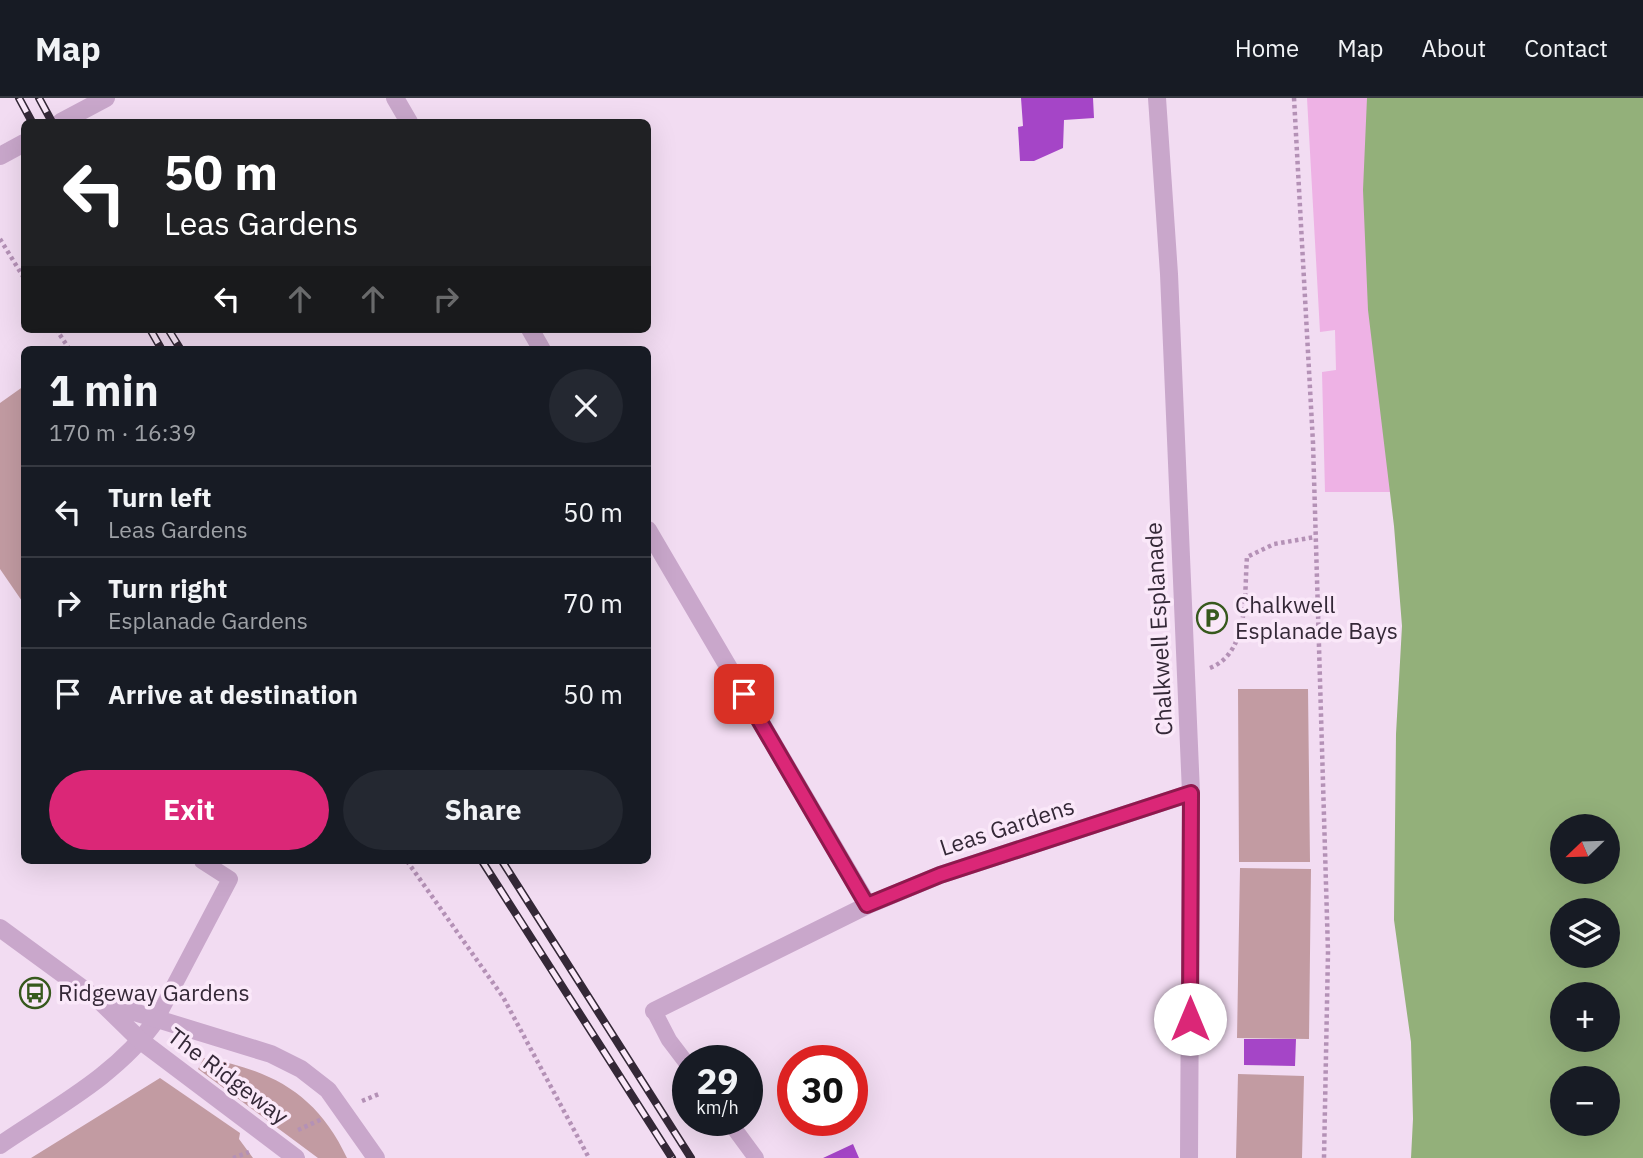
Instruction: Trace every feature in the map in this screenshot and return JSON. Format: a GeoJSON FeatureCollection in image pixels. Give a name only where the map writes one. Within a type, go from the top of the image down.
{"type":"FeatureCollection","features":[{"type":"Feature","properties":{"kind":"street"},"geometry":{"type":"LineString","coordinates":[[67,119],[106,98]]}},
{"type":"Feature","properties":{"kind":"street"},"geometry":{"type":"LineString","coordinates":[[394,98],[407,119]]}},
{"type":"Feature","properties":{"kind":"street","name":"Chalkwell Esplanade"},"geometry":{"type":"LineString","coordinates":[[1157,98],[1169,274],[1191,793],[1189,1158]]}},
{"type":"Feature","properties":{"kind":"street"},"geometry":{"type":"LineString","coordinates":[[0,156],[21,145]]}},
{"type":"Feature","properties":{"kind":"street"},"geometry":{"type":"LineString","coordinates":[[651,535],[867,905]]}},
{"type":"Feature","properties":{"kind":"street","name":"Leas Gardens"},"geometry":{"type":"LineString","coordinates":[[654,1010],[867,905],[940,875],[1191,793]]}},
{"type":"Feature","properties":{"kind":"street","name":"The Ridgeway"},"geometry":{"type":"LineString","coordinates":[[0,928],[102,1002],[141,1041],[296,1158]]}},
{"type":"Feature","properties":{"kind":"street","name":"The Ridgeway"},"geometry":{"type":"LineString","coordinates":[[102,1002],[271,1054],[301,1069],[328,1090],[376,1158]]}},
{"type":"Feature","properties":{"kind":"street"},"geometry":{"type":"LineString","coordinates":[[0,1145],[120,1062],[141,1041],[156,1020]]}},
{"type":"Feature","properties":{"kind":"lane"},"geometry":{"type":"LineString","coordinates":[[156,1020],[230,879],[207,864]]}},
{"type":"Feature","properties":{"kind":"lane"},"geometry":{"type":"LineString","coordinates":[[654,1010],[673,1045]]}},
{"type":"Feature","properties":{"kind":"lane"},"geometry":{"type":"LineString","coordinates":[[740,1136],[757,1158]]}},
{"type":"Feature","properties":{"kind":"path"},"geometry":{"type":"LineString","coordinates":[[1294,98],[1313,443],[1328,952],[1324,1158]]}},
{"type":"Feature","properties":{"kind":"path"},"geometry":{"type":"LineString","coordinates":[[0,239],[21,273]]}},
{"type":"Feature","properties":{"kind":"path"},"geometry":{"type":"LineString","coordinates":[[1185,669],[1212,668],[1226,660],[1235,648],[1243,610],[1247,557],[1274,544],[1315,537]]}},
{"type":"Feature","properties":{"kind":"path"},"geometry":{"type":"LineString","coordinates":[[409,864],[503,997],[589,1158]]}},
{"type":"Feature","properties":{"kind":"path"},"geometry":{"type":"LineString","coordinates":[[233,1158],[379,1094]]}},
{"type":"Feature","properties":{"kind":"shaded area"},"geometry":{"type":"Polygon","coordinates":[[[1367,98],[1643,98],[1643,1158],[1411,1158],[1411,1042],[1394,920],[1396,734],[1402,626],[1394,526],[1368,310],[1363,190],[1367,98]]]}},
{"type":"Feature","properties":{"kind":"shaded area"},"geometry":{"type":"Polygon","coordinates":[[[21,388],[21,600],[0,569],[0,403],[21,388]]]}},
{"type":"Feature","properties":{"kind":"shaded area"},"geometry":{"type":"Polygon","coordinates":[[[1238,689],[1308,689],[1310,862],[1239,862],[1238,689]]]}},
{"type":"Feature","properties":{"kind":"shaded area"},"geometry":{"type":"Polygon","coordinates":[[[1240,868],[1311,869],[1309,1039],[1237,1038],[1240,868]]]}},
{"type":"Feature","properties":{"kind":"shaded area"},"geometry":{"type":"Polygon","coordinates":[[[204,1058],[251,1070],[290,1088],[322,1117],[347,1158],[318,1158],[198,1069],[204,1058]]]}},
{"type":"Feature","properties":{"kind":"shaded area"},"geometry":{"type":"Polygon","coordinates":[[[1238,1074],[1304,1076],[1302,1158],[1236,1158],[1238,1074]]]}},
{"type":"Feature","properties":{"kind":"shaded area"},"geometry":{"type":"Polygon","coordinates":[[[160,1078],[240,1133],[239,1139],[253,1158],[31,1158],[160,1078]]]}},
{"type":"Feature","properties":{"kind":"sand"},"geometry":{"type":"Polygon","coordinates":[[[1307,98],[1394,98],[1409,492],[1325,492],[1322,372],[1336,370],[1335,330],[1320,332],[1307,98]]]}},
{"type":"Feature","properties":{"kind":"building"},"geometry":{"type":"Polygon","coordinates":[[[1021,98],[1093,98],[1094,118],[1064,120],[1063,148],[1034,161],[1020,161],[1018,127],[1023,126],[1021,98]]]}},
{"type":"Feature","properties":{"kind":"building"},"geometry":{"type":"Polygon","coordinates":[[[1244,1039],[1296,1039],[1295,1066],[1244,1065],[1244,1039]]]}},
{"type":"Feature","properties":{"kind":"building"},"geometry":{"type":"Polygon","coordinates":[[[853,1144],[859,1158],[823,1158],[853,1144]]]}},
{"type":"Feature","properties":{"kind":"railway"},"geometry":{"type":"LineString","coordinates":[[19,98],[30,119]]}},
{"type":"Feature","properties":{"kind":"railway"},"geometry":{"type":"LineString","coordinates":[[39,98],[50,119]]}},
{"type":"Feature","properties":{"kind":"railway"},"geometry":{"type":"LineString","coordinates":[[152,333],[160,346]]}},
{"type":"Feature","properties":{"kind":"railway"},"geometry":{"type":"LineString","coordinates":[[170,333],[179,346]]}},
{"type":"Feature","properties":{"kind":"railway"},"geometry":{"type":"LineString","coordinates":[[484,864],[672,1158]]}},
{"type":"Feature","properties":{"kind":"railway"},"geometry":{"type":"LineString","coordinates":[[504,864],[691,1158]]}},
{"type":"Feature","properties":{"kind":"place","name":"Chalkwell Esplanade Bays"},"geometry":{"type":"Point","coordinates":[1212,618]}},
{"type":"Feature","properties":{"kind":"place","name":"Ridgeway Gardens"},"geometry":{"type":"Point","coordinates":[35,993]}},
{"type":"Feature","properties":{"kind":"route"},"geometry":{"type":"LineString","coordinates":[[744,694],[867,905],[940,875],[1191,793],[1190,1019]]}}]}
